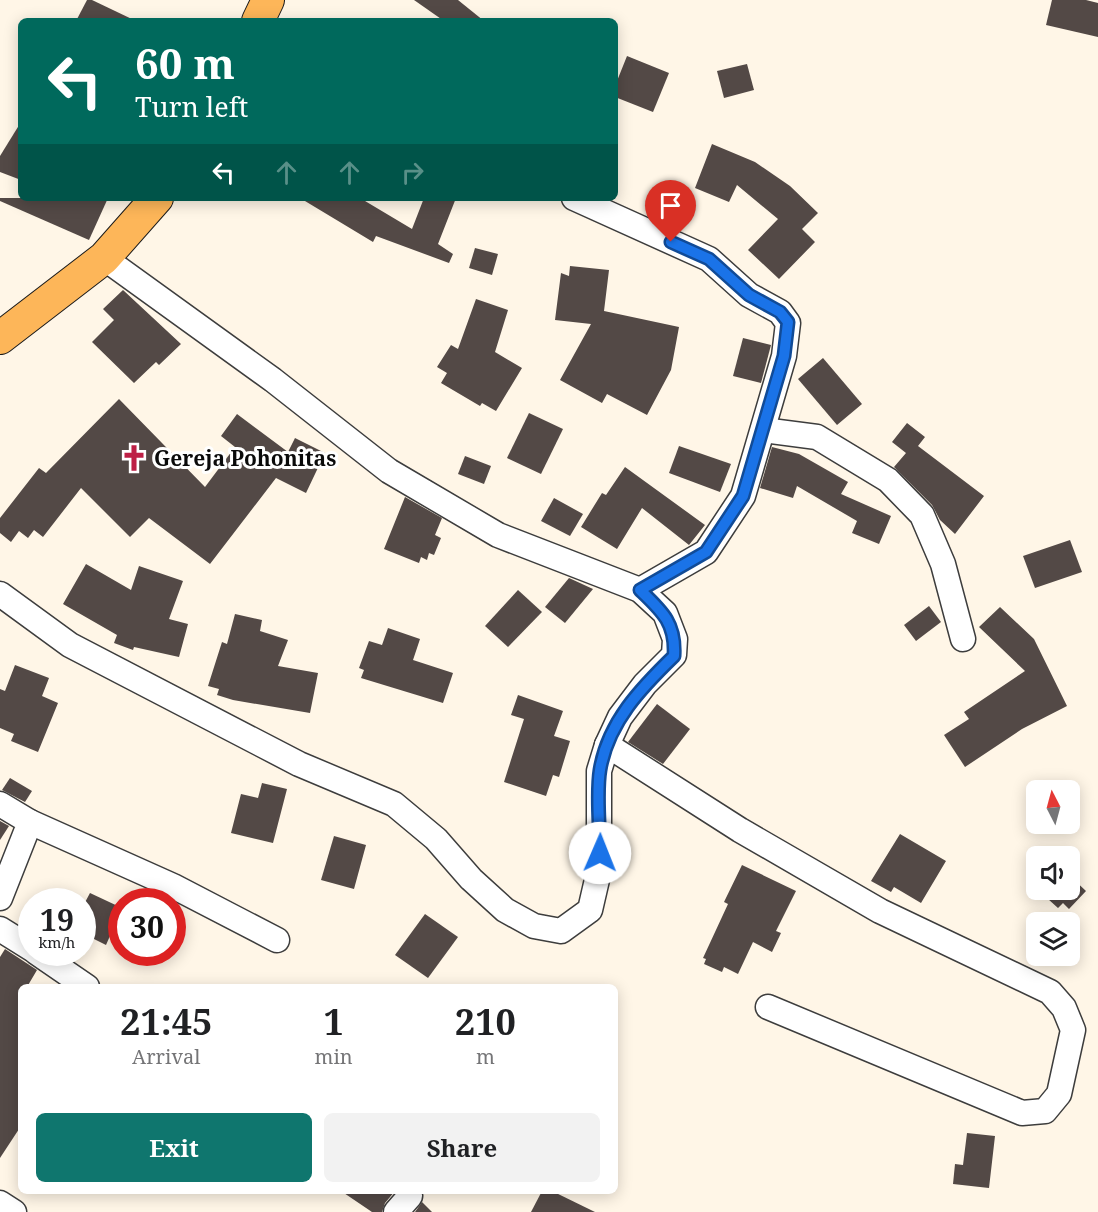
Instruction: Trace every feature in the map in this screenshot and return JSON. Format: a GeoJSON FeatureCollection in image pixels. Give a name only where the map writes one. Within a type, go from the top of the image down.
{"type":"FeatureCollection","features":[{"type":"Feature","properties":{"kind":"main road"},"geometry":{"type":"LineString","coordinates":[[259,18],[268,0]]}},
{"type":"Feature","properties":{"kind":"main road"},"geometry":{"type":"LineString","coordinates":[[4,327],[104,258],[154,201]]}},
{"type":"Feature","properties":{"kind":"street"},"geometry":{"type":"LineString","coordinates":[[581,201],[709,259],[749,295],[784,317],[788,322],[784,356],[743,496],[706,552],[640,590]]}},
{"type":"Feature","properties":{"kind":"street"},"geometry":{"type":"LineString","coordinates":[[0,594],[70,645],[299,764],[394,804],[436,839],[471,879],[505,910],[534,926],[561,931],[590,910],[599,871],[599,771],[607,745],[620,717],[645,684],[674,656],[675,639],[665,613],[640,590],[498,535],[389,471],[273,380],[104,258]]}},
{"type":"Feature","properties":{"kind":"street"},"geometry":{"type":"LineString","coordinates":[[763,430],[817,437],[888,480],[922,515],[943,564],[963,639]]}},
{"type":"Feature","properties":{"kind":"street"},"geometry":{"type":"LineString","coordinates":[[607,745],[740,830],[880,911],[1050,992],[1064,1008],[1073,1030],[1059,1094],[1046,1111],[1022,1113],[768,1007]]}},
{"type":"Feature","properties":{"kind":"street"},"geometry":{"type":"LineString","coordinates":[[0,804],[30,822],[173,886],[277,940]]}},
{"type":"Feature","properties":{"kind":"street"},"geometry":{"type":"LineString","coordinates":[[0,898],[30,822]]}},
{"type":"Feature","properties":{"kind":"street"},"geometry":{"type":"LineString","coordinates":[[0,929],[18,941]]}},
{"type":"Feature","properties":{"kind":"street"},"geometry":{"type":"LineString","coordinates":[[56,966],[83,984]]}},
{"type":"Feature","properties":{"kind":"street"},"geometry":{"type":"LineString","coordinates":[[0,1203],[14,1212]]}},
{"type":"Feature","properties":{"kind":"building"},"geometry":{"type":"Polygon","coordinates":[[[87,0],[92,0],[130,18],[78,18],[87,0]]]}},
{"type":"Feature","properties":{"kind":"building"},"geometry":{"type":"Polygon","coordinates":[[[414,0],[458,0],[480,18],[440,18],[414,0]]]}},
{"type":"Feature","properties":{"kind":"building"},"geometry":{"type":"Polygon","coordinates":[[[1052,0],[1086,0],[1098,3],[1098,37],[1046,25],[1052,0]]]}},
{"type":"Feature","properties":{"kind":"building"},"geometry":{"type":"Polygon","coordinates":[[[627,56],[669,73],[653,112],[618,98],[618,78],[627,56]]]}},
{"type":"Feature","properties":{"kind":"building"},"geometry":{"type":"Polygon","coordinates":[[[747,64],[754,90],[724,98],[717,71],[747,64]]]}},
{"type":"Feature","properties":{"kind":"building"},"geometry":{"type":"Polygon","coordinates":[[[18,127],[18,179],[0,172],[0,156],[18,127]]]}},
{"type":"Feature","properties":{"kind":"building"},"geometry":{"type":"Polygon","coordinates":[[[712,144],[755,162],[790,186],[818,213],[802,229],[815,242],[779,279],[748,250],[778,219],[737,185],[729,202],[695,188],[712,144]]]}},
{"type":"Feature","properties":{"kind":"building"},"geometry":{"type":"Polygon","coordinates":[[[0,198],[18,198],[18,201],[107,201],[89,240],[0,201],[0,198]]]}},
{"type":"Feature","properties":{"kind":"building"},"geometry":{"type":"Polygon","coordinates":[[[305,201],[365,201],[412,229],[423,201],[455,201],[438,244],[453,254],[449,263],[376,236],[373,242],[305,201]]]}},
{"type":"Feature","properties":{"kind":"building"},"geometry":{"type":"Polygon","coordinates":[[[475,248],[498,254],[492,275],[469,268],[475,248]]]}},
{"type":"Feature","properties":{"kind":"building"},"geometry":{"type":"Polygon","coordinates":[[[570,266],[609,270],[604,311],[679,327],[671,370],[647,415],[607,394],[602,403],[560,380],[591,324],[555,320],[561,273],[569,276],[570,266]]]}},
{"type":"Feature","properties":{"kind":"building"},"geometry":{"type":"Polygon","coordinates":[[[123,290],[181,344],[159,365],[156,362],[134,383],[92,342],[114,320],[103,309],[123,290]]]}},
{"type":"Feature","properties":{"kind":"building"},"geometry":{"type":"Polygon","coordinates":[[[476,299],[508,310],[495,352],[522,368],[496,411],[482,403],[480,406],[441,383],[447,373],[437,367],[451,345],[458,349],[476,299]]]}},
{"type":"Feature","properties":{"kind":"building"},"geometry":{"type":"Polygon","coordinates":[[[743,338],[771,345],[761,383],[733,376],[743,338]]]}},
{"type":"Feature","properties":{"kind":"building"},"geometry":{"type":"Polygon","coordinates":[[[823,358],[862,404],[837,425],[798,379],[823,358]]]}},
{"type":"Feature","properties":{"kind":"building"},"geometry":{"type":"Polygon","coordinates":[[[119,399],[205,487],[235,447],[221,436],[237,414],[288,452],[295,438],[325,453],[306,493],[276,478],[210,564],[149,518],[130,537],[81,488],[43,537],[34,530],[28,538],[19,531],[11,542],[0,533],[0,518],[39,468],[46,473],[119,399]]]}},
{"type":"Feature","properties":{"kind":"building"},"geometry":{"type":"Polygon","coordinates":[[[529,413],[563,429],[541,474],[507,458],[529,413]]]}},
{"type":"Feature","properties":{"kind":"building"},"geometry":{"type":"Polygon","coordinates":[[[907,423],[925,437],[918,446],[984,496],[955,534],[940,520],[932,505],[894,467],[906,453],[892,442],[907,423]]]}},
{"type":"Feature","properties":{"kind":"building"},"geometry":{"type":"Polygon","coordinates":[[[679,446],[731,464],[720,492],[669,473],[679,446]]]}},
{"type":"Feature","properties":{"kind":"building"},"geometry":{"type":"Polygon","coordinates":[[[772,447],[799,454],[848,482],[841,494],[891,516],[879,544],[852,533],[857,521],[797,486],[793,498],[760,488],[772,447]]]}},
{"type":"Feature","properties":{"kind":"building"},"geometry":{"type":"Polygon","coordinates":[[[465,456],[491,466],[484,484],[458,474],[465,456]]]}},
{"type":"Feature","properties":{"kind":"building"},"geometry":{"type":"Polygon","coordinates":[[[625,467],[705,525],[689,545],[642,508],[617,549],[581,527],[602,493],[606,495],[625,467]]]}},
{"type":"Feature","properties":{"kind":"building"},"geometry":{"type":"Polygon","coordinates":[[[405,497],[442,518],[435,535],[441,538],[434,555],[429,553],[427,560],[421,557],[419,563],[384,549],[405,497]]]}},
{"type":"Feature","properties":{"kind":"building"},"geometry":{"type":"Polygon","coordinates":[[[554,498],[583,514],[570,536],[541,521],[554,498]]]}},
{"type":"Feature","properties":{"kind":"building"},"geometry":{"type":"Polygon","coordinates":[[[1070,540],[1082,572],[1035,588],[1023,556],[1070,540]]]}},
{"type":"Feature","properties":{"kind":"building"},"geometry":{"type":"Polygon","coordinates":[[[86,564],[131,590],[139,566],[183,581],[169,619],[188,624],[179,657],[134,647],[133,650],[114,643],[117,635],[63,604],[86,564]]]}},
{"type":"Feature","properties":{"kind":"building"},"geometry":{"type":"Polygon","coordinates":[[[569,578],[593,589],[565,623],[545,607],[569,578]]]}},
{"type":"Feature","properties":{"kind":"building"},"geometry":{"type":"Polygon","coordinates":[[[518,590],[542,612],[508,647],[485,626],[518,590]]]}},
{"type":"Feature","properties":{"kind":"building"},"geometry":{"type":"Polygon","coordinates":[[[929,606],[941,622],[916,641],[904,625],[929,606]]]}},
{"type":"Feature","properties":{"kind":"building"},"geometry":{"type":"Polygon","coordinates":[[[1000,607],[1034,639],[1067,706],[1022,729],[965,767],[944,735],[969,719],[964,712],[1025,671],[979,627],[1000,607]]]}},
{"type":"Feature","properties":{"kind":"building"},"geometry":{"type":"Polygon","coordinates":[[[235,614],[262,620],[260,631],[288,640],[278,666],[318,673],[310,713],[233,700],[217,695],[219,689],[208,686],[222,642],[227,644],[235,614]]]}},
{"type":"Feature","properties":{"kind":"building"},"geometry":{"type":"Polygon","coordinates":[[[388,628],[420,639],[413,660],[453,673],[443,703],[361,678],[364,670],[359,668],[369,641],[382,645],[388,628]]]}},
{"type":"Feature","properties":{"kind":"building"},"geometry":{"type":"Polygon","coordinates":[[[15,665],[49,678],[42,696],[58,703],[38,752],[11,741],[14,734],[0,728],[0,689],[5,691],[15,665]]]}},
{"type":"Feature","properties":{"kind":"building"},"geometry":{"type":"Polygon","coordinates":[[[518,695],[563,711],[554,736],[570,741],[559,777],[553,775],[546,796],[504,782],[524,719],[511,715],[518,695]]]}},
{"type":"Feature","properties":{"kind":"building"},"geometry":{"type":"Polygon","coordinates":[[[657,704],[690,729],[663,764],[628,742],[657,704]]]}},
{"type":"Feature","properties":{"kind":"building"},"geometry":{"type":"Polygon","coordinates":[[[10,778],[32,791],[25,802],[2,790],[10,778]]]}},
{"type":"Feature","properties":{"kind":"building"},"geometry":{"type":"Polygon","coordinates":[[[262,783],[287,789],[273,843],[231,833],[241,794],[258,798],[262,783]]]}},
{"type":"Feature","properties":{"kind":"building"},"geometry":{"type":"Polygon","coordinates":[[[0,821],[9,826],[0,840],[0,821]]]}},
{"type":"Feature","properties":{"kind":"building"},"geometry":{"type":"Polygon","coordinates":[[[900,834],[946,861],[921,903],[894,887],[891,892],[871,881],[900,834]]]}},
{"type":"Feature","properties":{"kind":"building"},"geometry":{"type":"Polygon","coordinates":[[[334,836],[366,845],[354,889],[321,880],[334,836]]]}},
{"type":"Feature","properties":{"kind":"building"},"geometry":{"type":"Polygon","coordinates":[[[742,865],[796,891],[776,931],[781,933],[772,952],[753,942],[738,974],[724,967],[722,972],[704,964],[706,959],[703,958],[728,904],[724,902],[742,865]]]}},
{"type":"Feature","properties":{"kind":"building"},"geometry":{"type":"Polygon","coordinates":[[[1080,885],[1086,891],[1080,897],[1080,885]]]}},
{"type":"Feature","properties":{"kind":"building"},"geometry":{"type":"Polygon","coordinates":[[[96,896],[108,901],[106,945],[96,940],[96,896]]]}},
{"type":"Feature","properties":{"kind":"building"},"geometry":{"type":"Polygon","coordinates":[[[1049,900],[1078,900],[1069,909],[1063,903],[1058,908],[1049,900]]]}},
{"type":"Feature","properties":{"kind":"building"},"geometry":{"type":"Polygon","coordinates":[[[425,914],[458,937],[428,978],[395,955],[425,914]]]}},
{"type":"Feature","properties":{"kind":"building"},"geometry":{"type":"Polygon","coordinates":[[[5,949],[18,958],[18,966],[31,966],[37,970],[29,984],[18,984],[18,1131],[0,1158],[0,957],[5,949]]]}},
{"type":"Feature","properties":{"kind":"building"},"geometry":{"type":"Polygon","coordinates":[[[967,1133],[995,1136],[989,1188],[953,1184],[955,1164],[963,1165],[967,1133]]]}},
{"type":"Feature","properties":{"kind":"building"},"geometry":{"type":"Polygon","coordinates":[[[345,1194],[392,1194],[385,1203],[382,1212],[372,1212],[345,1194]]]}},
{"type":"Feature","properties":{"kind":"building"},"geometry":{"type":"Polygon","coordinates":[[[540,1194],[558,1194],[595,1212],[531,1212],[540,1194]]]}},
{"type":"Feature","properties":{"kind":"building"},"geometry":{"type":"Polygon","coordinates":[[[422,1202],[432,1212],[415,1212],[422,1202]]]}},
{"type":"Feature","properties":{"kind":"place","name":"Gereja Pohonitas"},"geometry":{"type":"Point","coordinates":[134,458]}},
{"type":"Feature","properties":{"kind":"route"},"geometry":{"type":"LineString","coordinates":[[600,853],[599,771],[607,745],[620,717],[645,684],[674,656],[675,639],[665,613],[640,590],[706,552],[727,524],[743,496],[784,356],[788,322],[780,312],[749,295],[709,259],[671,242]]}}]}
